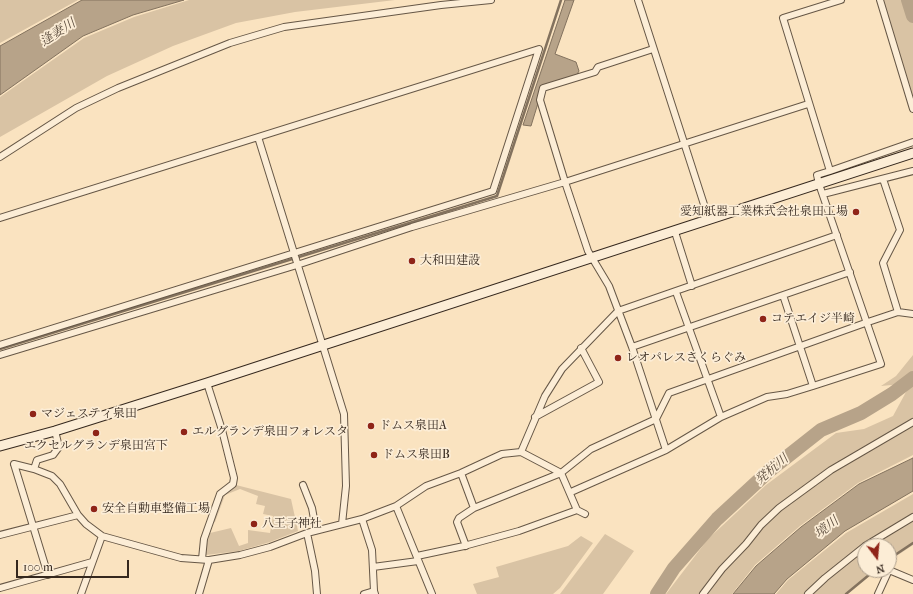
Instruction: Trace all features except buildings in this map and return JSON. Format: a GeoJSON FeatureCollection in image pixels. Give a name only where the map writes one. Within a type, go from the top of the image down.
{"type":"FeatureCollection","features":[{"type":"Feature","properties":{"kind":"street"},"geometry":{"type":"LineString","coordinates":[[0,157],[76,108],[118,88],[230,43],[284,27],[441,5],[491,0]]}},
{"type":"Feature","properties":{"kind":"street"},"geometry":{"type":"LineString","coordinates":[[638,0],[709,220]]}},
{"type":"Feature","properties":{"kind":"street"},"geometry":{"type":"LineString","coordinates":[[830,170],[808,104],[783,18],[841,0]]}},
{"type":"Feature","properties":{"kind":"street"},"geometry":{"type":"LineString","coordinates":[[880,0],[913,109]]}},
{"type":"Feature","properties":{"kind":"street"},"geometry":{"type":"LineString","coordinates":[[653,48],[598,67],[595,72],[543,88],[540,100],[588,251],[609,286],[632,347],[642,382],[666,450]]}},
{"type":"Feature","properties":{"kind":"street"},"geometry":{"type":"LineString","coordinates":[[0,218],[539,49],[493,191],[0,345]]}},
{"type":"Feature","properties":{"kind":"street"},"geometry":{"type":"LineString","coordinates":[[0,355],[565,182],[808,104]]}},
{"type":"Feature","properties":{"kind":"street"},"geometry":{"type":"LineString","coordinates":[[258,137],[344,414],[346,486],[342,524]]}},
{"type":"Feature","properties":{"kind":"street"},"geometry":{"type":"LineString","coordinates":[[571,492],[666,450],[721,417],[767,397],[788,394],[882,364],[817,175],[913,142]]}},
{"type":"Feature","properties":{"kind":"street"},"geometry":{"type":"LineString","coordinates":[[0,446],[55,431],[207,383],[913,153]]}},
{"type":"Feature","properties":{"kind":"street"},"geometry":{"type":"LineString","coordinates":[[823,194],[913,171]]}},
{"type":"Feature","properties":{"kind":"street"},"geometry":{"type":"LineString","coordinates":[[883,179],[900,230],[883,262],[898,312]]}},
{"type":"Feature","properties":{"kind":"street"},"geometry":{"type":"LineString","coordinates":[[488,193],[491,204]]}},
{"type":"Feature","properties":{"kind":"street"},"geometry":{"type":"LineString","coordinates":[[674,232],[692,286]]}},
{"type":"Feature","properties":{"kind":"street"},"geometry":{"type":"LineString","coordinates":[[522,452],[535,417],[545,396],[562,369],[618,311],[837,235]]}},
{"type":"Feature","properties":{"kind":"street"},"geometry":{"type":"LineString","coordinates":[[632,347],[850,272]]}},
{"type":"Feature","properties":{"kind":"street"},"geometry":{"type":"LineString","coordinates":[[676,292],[721,417]]}},
{"type":"Feature","properties":{"kind":"street"},"geometry":{"type":"LineString","coordinates":[[783,295],[813,386]]}},
{"type":"Feature","properties":{"kind":"street"},"geometry":{"type":"LineString","coordinates":[[466,546],[457,522],[459,518],[474,508],[561,473],[591,448],[656,419],[670,393],[898,312],[913,314]]}},
{"type":"Feature","properties":{"kind":"street"},"geometry":{"type":"LineString","coordinates":[[535,417],[599,382],[581,348]]}},
{"type":"Feature","properties":{"kind":"street"},"geometry":{"type":"LineString","coordinates":[[202,559],[204,539],[220,494],[233,484],[234,478],[222,430],[207,383]]}},
{"type":"Feature","properties":{"kind":"street"},"geometry":{"type":"LineString","coordinates":[[703,594],[722,569],[746,544],[761,525],[779,508],[831,470],[912,423]]}},
{"type":"Feature","properties":{"kind":"street"},"geometry":{"type":"LineString","coordinates":[[34,469],[37,460],[53,455],[59,447],[55,431]]}},
{"type":"Feature","properties":{"kind":"street"},"geometry":{"type":"LineString","coordinates":[[48,575],[14,464],[34,469],[52,476],[78,515],[86,524],[102,536],[181,558],[209,560],[240,556],[270,547],[307,532],[362,519],[396,506],[426,486],[461,473],[502,454],[522,452],[561,473],[578,510],[585,514]]}},
{"type":"Feature","properties":{"kind":"street"},"geometry":{"type":"LineString","coordinates":[[461,473],[474,508]]}},
{"type":"Feature","properties":{"kind":"street"},"geometry":{"type":"LineString","coordinates":[[303,485],[312,508],[316,530]]}},
{"type":"Feature","properties":{"kind":"street"},"geometry":{"type":"LineString","coordinates":[[396,506],[432,594]]}},
{"type":"Feature","properties":{"kind":"street"},"geometry":{"type":"LineString","coordinates":[[373,567],[418,559],[466,546],[519,531],[578,510]]}},
{"type":"Feature","properties":{"kind":"street"},"geometry":{"type":"LineString","coordinates":[[0,536],[78,515]]}},
{"type":"Feature","properties":{"kind":"street"},"geometry":{"type":"LineString","coordinates":[[878,538],[913,516]]}},
{"type":"Feature","properties":{"kind":"street"},"geometry":{"type":"LineString","coordinates":[[362,519],[372,550],[375,592],[364,594]]}},
{"type":"Feature","properties":{"kind":"street"},"geometry":{"type":"LineString","coordinates":[[307,532],[315,571],[317,594]]}},
{"type":"Feature","properties":{"kind":"street"},"geometry":{"type":"LineString","coordinates":[[81,594],[102,536]]}},
{"type":"Feature","properties":{"kind":"street"},"geometry":{"type":"LineString","coordinates":[[808,594],[857,552]]}},
{"type":"Feature","properties":{"kind":"street"},"geometry":{"type":"LineString","coordinates":[[199,594],[209,560]]}},
{"type":"Feature","properties":{"kind":"street"},"geometry":{"type":"LineString","coordinates":[[0,588],[92,562]]}},
{"type":"Feature","properties":{"kind":"street"},"geometry":{"type":"LineString","coordinates":[[897,573],[913,580]]}},
{"type":"Feature","properties":{"kind":"street"},"geometry":{"type":"LineString","coordinates":[[878,594],[885,578]]}},
{"type":"Feature","properties":{"kind":"shaded area"},"geometry":{"type":"Polygon","coordinates":[[[0,0],[78,0],[0,43],[0,0]]]}},
{"type":"Feature","properties":{"kind":"shaded area"},"geometry":{"type":"Polygon","coordinates":[[[189,0],[395,0],[295,12],[236,23],[173,46],[107,76],[0,137],[0,97],[84,38],[134,17],[189,0]]]}},
{"type":"Feature","properties":{"kind":"shaded area"},"geometry":{"type":"Polygon","coordinates":[[[883,0],[913,0],[913,102],[883,0]]]}},
{"type":"Feature","properties":{"kind":"shaded area"},"geometry":{"type":"Polygon","coordinates":[[[913,355],[913,371],[902,384],[881,386],[896,376],[913,355]]]}},
{"type":"Feature","properties":{"kind":"shaded area"},"geometry":{"type":"Polygon","coordinates":[[[913,385],[913,455],[858,483],[800,526],[755,565],[732,594],[666,594],[708,539],[766,485],[836,433],[864,429],[893,416],[906,392],[913,385]]]}},
{"type":"Feature","properties":{"kind":"shaded area"},"geometry":{"type":"Polygon","coordinates":[[[236,485],[291,499],[298,531],[270,542],[239,551],[206,555],[205,551],[210,533],[231,528],[239,546],[248,543],[248,530],[270,533],[273,516],[263,514],[265,506],[256,504],[258,496],[240,489],[225,495],[215,522],[213,523],[224,493],[236,485]]]}},
{"type":"Feature","properties":{"kind":"shaded area"},"geometry":{"type":"Polygon","coordinates":[[[913,494],[913,545],[897,556],[897,538],[857,538],[857,578],[866,578],[847,594],[776,594],[788,580],[846,533],[913,494]]]}},
{"type":"Feature","properties":{"kind":"shaded area"},"geometry":{"type":"Polygon","coordinates":[[[605,534],[634,551],[603,594],[560,594],[605,534]]]}},
{"type":"Feature","properties":{"kind":"shaded area"},"geometry":{"type":"Polygon","coordinates":[[[581,536],[593,543],[560,588],[553,594],[477,594],[473,584],[499,577],[496,567],[568,546],[581,536]]]}},
{"type":"Feature","properties":{"kind":"water","name":"逢妻川"},"geometry":{"type":"Polygon","coordinates":[[[82,0],[184,0],[133,15],[83,36],[0,95],[0,46],[82,0]]]}},
{"type":"Feature","properties":{"kind":"water"},"geometry":{"type":"Polygon","coordinates":[[[565,0],[574,0],[555,54],[576,62],[579,71],[575,78],[542,90],[531,126],[523,125],[565,0]]]}},
{"type":"Feature","properties":{"kind":"water","name":"境川"},"geometry":{"type":"Polygon","coordinates":[[[913,458],[913,491],[845,531],[787,579],[774,594],[733,594],[756,566],[801,527],[859,484],[913,458]]]}},
{"type":"Feature","properties":{"kind":"waterway"},"geometry":{"type":"LineString","coordinates":[[0,349],[497,196],[561,0]]}},
{"type":"Feature","properties":{"kind":"waterway","name":"発杭川"},"geometry":{"type":"LineString","coordinates":[[908,0],[913,16]]}},
{"type":"Feature","properties":{"kind":"waterway","name":"発杭川"},"geometry":{"type":"LineString","coordinates":[[657,594],[674,568],[717,519],[769,471],[821,430],[861,413],[892,394],[913,378]]}},
{"type":"Feature","properties":{"kind":"waterway"},"geometry":{"type":"LineString","coordinates":[[897,554],[913,543]]}},
{"type":"Feature","properties":{"kind":"waterway"},"geometry":{"type":"LineString","coordinates":[[846,594],[865,578]]}},
{"type":"Feature","properties":{"kind":"place","name":"愛知紙器工業株式会社泉田工場"},"geometry":{"type":"Point","coordinates":[856,212]}},
{"type":"Feature","properties":{"kind":"place","name":"大和田建設"},"geometry":{"type":"Point","coordinates":[412,261]}},
{"type":"Feature","properties":{"kind":"place","name":"コテエイジ半崎"},"geometry":{"type":"Point","coordinates":[763,319]}},
{"type":"Feature","properties":{"kind":"place","name":"レオパレスさくらぐみ"},"geometry":{"type":"Point","coordinates":[618,358]}},
{"type":"Feature","properties":{"kind":"place","name":"マジェスティ泉田"},"geometry":{"type":"Point","coordinates":[33,414]}},
{"type":"Feature","properties":{"kind":"place","name":"ドムス泉田A"},"geometry":{"type":"Point","coordinates":[371,426]}},
{"type":"Feature","properties":{"kind":"place","name":"エルグランデ泉田フォレスタ"},"geometry":{"type":"Point","coordinates":[184,432]}},
{"type":"Feature","properties":{"kind":"place","name":"エクセルグランデ泉田宮下"},"geometry":{"type":"Point","coordinates":[96,433]}},
{"type":"Feature","properties":{"kind":"place","name":"ドムス泉田B"},"geometry":{"type":"Point","coordinates":[374,455]}},
{"type":"Feature","properties":{"kind":"place","name":"安全自動車整備工場"},"geometry":{"type":"Point","coordinates":[94,509]}},
{"type":"Feature","properties":{"kind":"place","name":"八王子神社"},"geometry":{"type":"Point","coordinates":[254,524]}}]}
